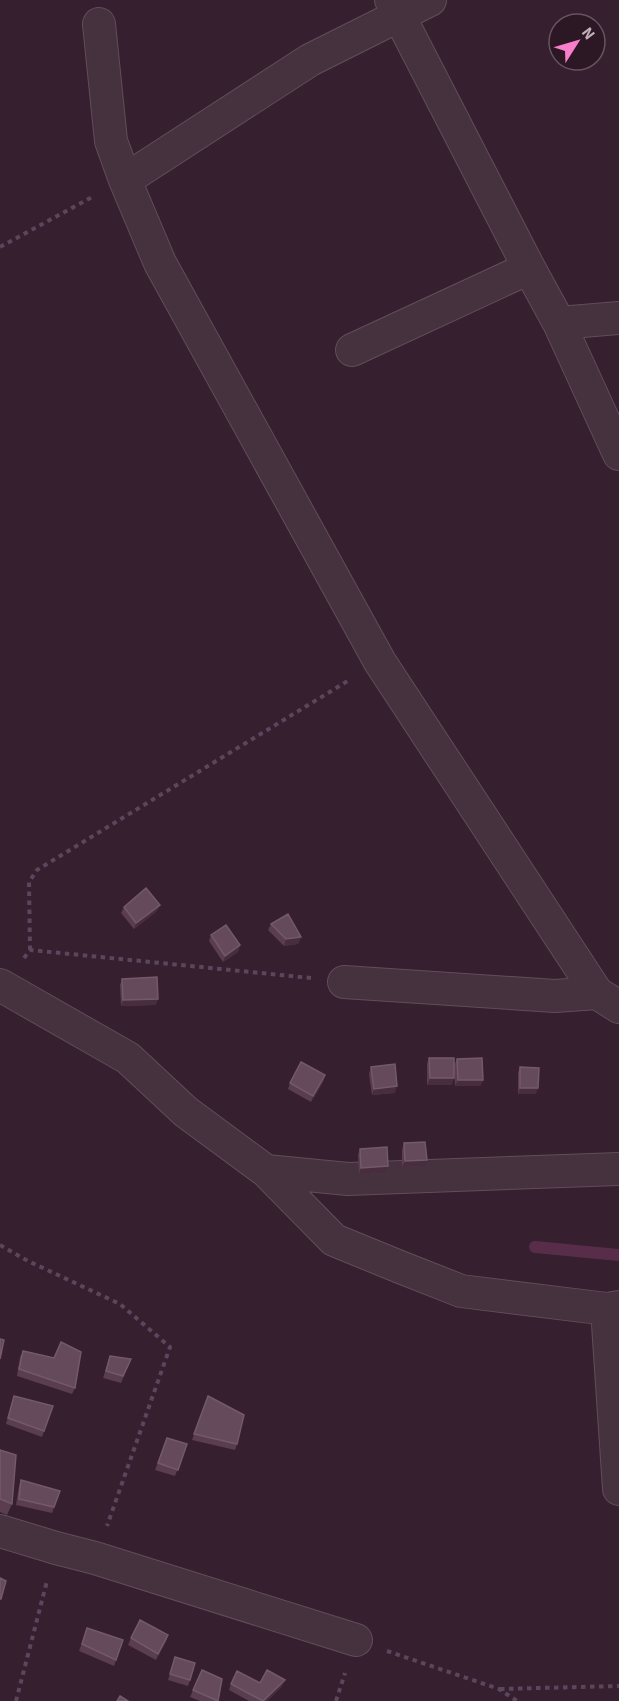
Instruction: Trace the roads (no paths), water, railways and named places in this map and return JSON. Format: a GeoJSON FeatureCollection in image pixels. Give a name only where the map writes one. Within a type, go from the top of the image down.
{"type":"FeatureCollection","features":[{"type":"Feature","properties":{"kind":"street"},"geometry":{"type":"LineString","coordinates":[[125,180],[310,60],[395,8],[430,0]]}},
{"type":"Feature","properties":{"kind":"street"},"geometry":{"type":"LineString","coordinates":[[395,8],[559,323],[619,454]]}},
{"type":"Feature","properties":{"kind":"street"},"geometry":{"type":"LineString","coordinates":[[99,24],[111,141],[160,263],[380,662],[608,1000]]}},
{"type":"Feature","properties":{"kind":"street"},"geometry":{"type":"LineString","coordinates":[[352,350],[529,268]]}},
{"type":"Feature","properties":{"kind":"street"},"geometry":{"type":"LineString","coordinates":[[559,323],[619,318]]}},
{"type":"Feature","properties":{"kind":"street"},"geometry":{"type":"LineString","coordinates":[[344,982],[608,1000]]}},
{"type":"Feature","properties":{"kind":"street"},"geometry":{"type":"LineString","coordinates":[[1,986],[128,1058],[186,1112],[266,1171],[334,1240],[461,1291],[613,1308],[619,1489]]}},
{"type":"Feature","properties":{"kind":"street"},"geometry":{"type":"LineString","coordinates":[[266,1171],[348,1179],[619,1169]]}},
{"type":"Feature","properties":{"kind":"street"},"geometry":{"type":"LineString","coordinates":[[0,1531],[95,1558],[356,1640]]}},
{"type":"Feature","properties":{"kind":"waterway"},"geometry":{"type":"LineString","coordinates":[[535,1247],[619,1255]]}}]}
